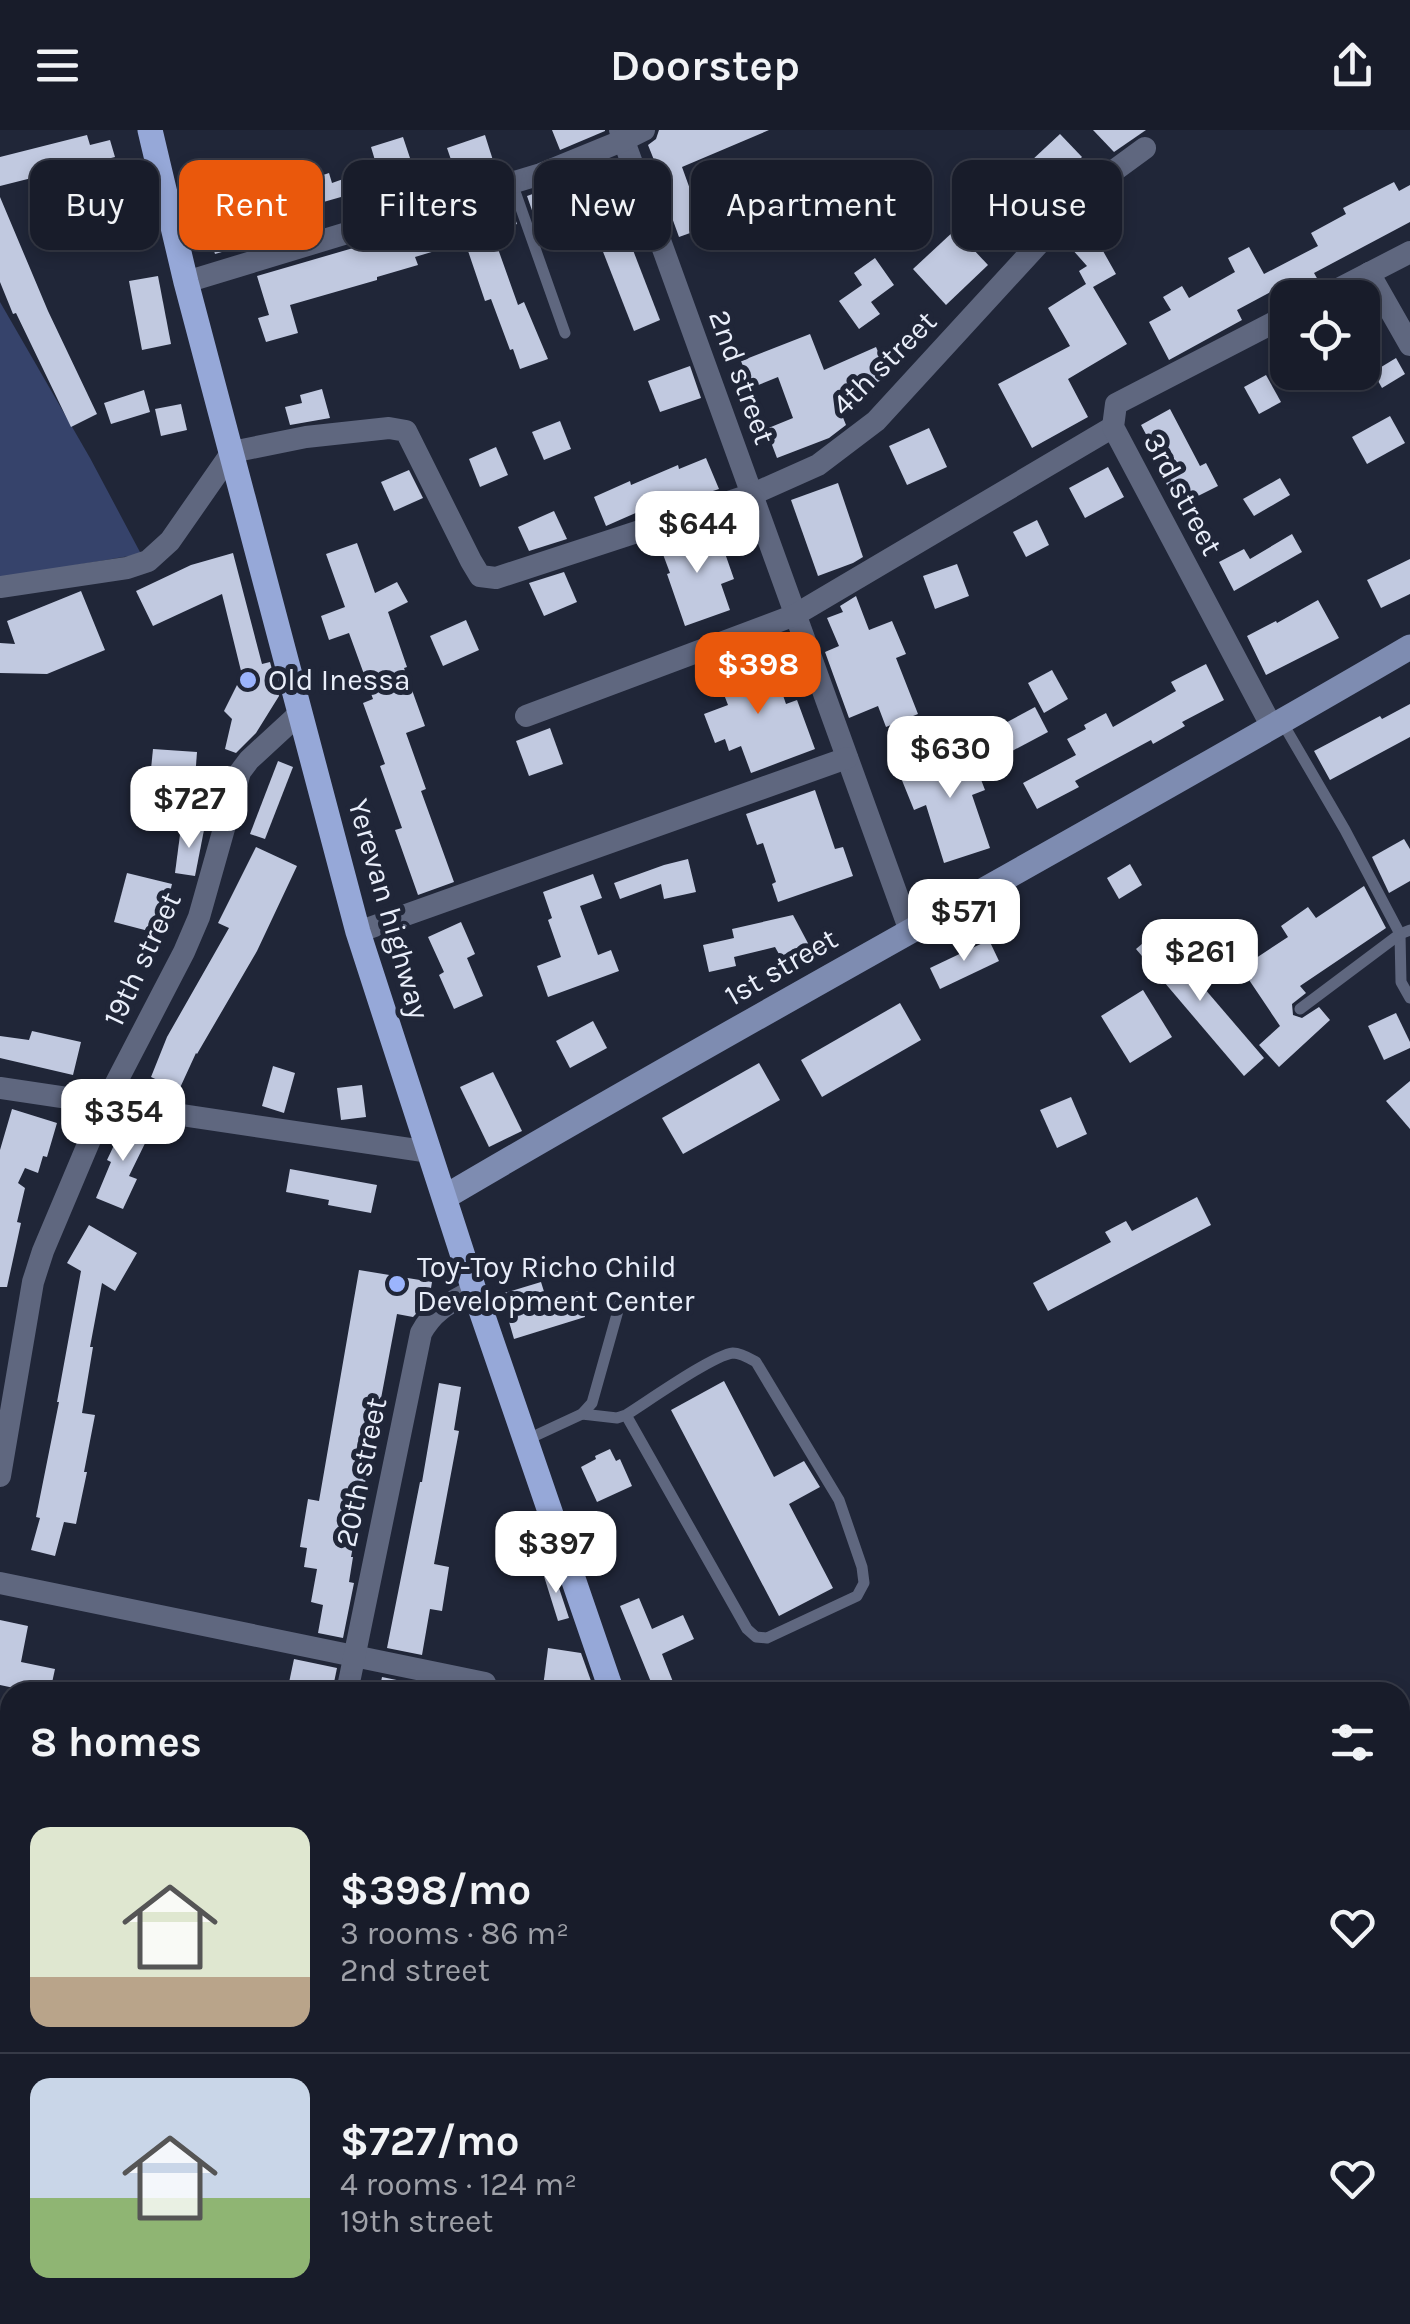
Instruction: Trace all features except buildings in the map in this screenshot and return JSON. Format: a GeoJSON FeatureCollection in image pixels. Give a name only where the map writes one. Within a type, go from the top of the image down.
{"type":"FeatureCollection","features":[{"type":"Feature","properties":{"kind":"main road","name":"Yerevan highway"},"geometry":{"type":"LineString","coordinates":[[150,130],[186,282],[358,932],[474,1290],[609,1682]]}},
{"type":"Feature","properties":{"kind":"main road","name":"1st street"},"geometry":{"type":"LineString","coordinates":[[445,1196],[1410,647]]}},
{"type":"Feature","properties":{"kind":"street"},"geometry":{"type":"LineString","coordinates":[[514,181],[541,174],[630,134]]}},
{"type":"Feature","properties":{"kind":"street","name":"2nd street"},"geometry":{"type":"LineString","coordinates":[[630,134],[795,615],[910,930]]}},
{"type":"Feature","properties":{"kind":"street","name":"4th street"},"geometry":{"type":"LineString","coordinates":[[232,452],[389,428],[406,431],[470,562],[480,576],[496,578],[753,494],[818,465],[876,420],[1089,189],[1145,148]]}},
{"type":"Feature","properties":{"kind":"street"},"geometry":{"type":"LineString","coordinates":[[186,282],[343,234]]}},
{"type":"Feature","properties":{"kind":"street"},"geometry":{"type":"LineString","coordinates":[[1356,280],[1410,252]]}},
{"type":"Feature","properties":{"kind":"street"},"geometry":{"type":"LineString","coordinates":[[1369,273],[1410,346]]}},
{"type":"Feature","properties":{"kind":"street","name":"3rd street"},"geometry":{"type":"LineString","coordinates":[[1270,324],[1116,404],[1113,427],[1277,725]]}},
{"type":"Feature","properties":{"kind":"street"},"geometry":{"type":"LineString","coordinates":[[526,716],[795,615],[1113,427]]}},
{"type":"Feature","properties":{"kind":"street"},"geometry":{"type":"LineString","coordinates":[[0,587],[127,568],[148,560],[170,540],[232,452]]}},
{"type":"Feature","properties":{"kind":"street","name":"19th street"},"geometry":{"type":"LineString","coordinates":[[0,1476],[33,1282],[43,1251],[105,1104],[192,935],[240,772],[300,714]]}},
{"type":"Feature","properties":{"kind":"street"},"geometry":{"type":"LineString","coordinates":[[358,932],[847,758]]}},
{"type":"Feature","properties":{"kind":"street"},"geometry":{"type":"LineString","coordinates":[[0,1088],[430,1152]]}},
{"type":"Feature","properties":{"kind":"street","name":"20th street"},"geometry":{"type":"LineString","coordinates":[[349,1682],[421,1333],[429,1318],[441,1308],[474,1290]]}},
{"type":"Feature","properties":{"kind":"street"},"geometry":{"type":"LineString","coordinates":[[0,1583],[485,1682]]}},
{"type":"Feature","properties":{"kind":"lane"},"geometry":{"type":"LineString","coordinates":[[514,188],[565,333]]}},
{"type":"Feature","properties":{"kind":"lane"},"geometry":{"type":"LineString","coordinates":[[1277,725],[1405,932],[1401,982],[1410,998]]}},
{"type":"Feature","properties":{"kind":"lane"},"geometry":{"type":"LineString","coordinates":[[1300,1009],[1405,932]]}},
{"type":"Feature","properties":{"kind":"lane"},"geometry":{"type":"LineString","coordinates":[[526,1440],[582,1414],[592,1404],[621,1300]]}},
{"type":"Feature","properties":{"kind":"lane"},"geometry":{"type":"LineString","coordinates":[[582,1414],[617,1418],[626,1415],[714,1360],[733,1353],[756,1362],[839,1500],[862,1567],[864,1583],[857,1596],[767,1638],[756,1637],[626,1415]]}},
{"type":"Feature","properties":{"kind":"shaded area"},"geometry":{"type":"Polygon","coordinates":[[[0,302],[90,458],[141,554],[0,578],[0,302]]]}},
{"type":"Feature","properties":{"kind":"place","name":"Old Inessa"},"geometry":{"type":"Point","coordinates":[248,680]}},
{"type":"Feature","properties":{"kind":"place","name":"Toy-Toy Richo Child Development Center"},"geometry":{"type":"Point","coordinates":[397,1284]}}]}
